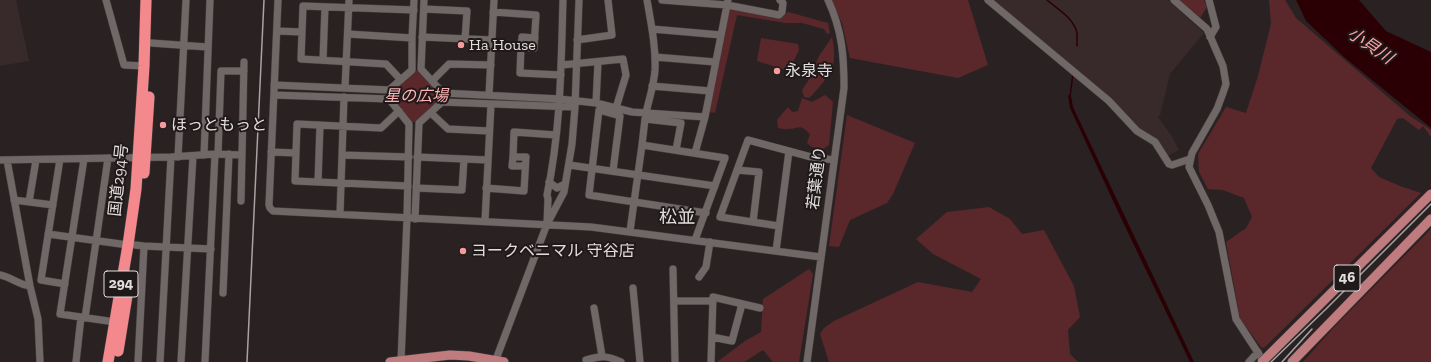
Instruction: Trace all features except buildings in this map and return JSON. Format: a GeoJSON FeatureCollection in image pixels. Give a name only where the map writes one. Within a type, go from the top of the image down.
{"type":"FeatureCollection","features":[{"type":"Feature","properties":{"kind":"highway","name":"国道294号"},"geometry":{"type":"LineString","coordinates":[[142,157],[146,0]]}},
{"type":"Feature","properties":{"kind":"highway","name":"国道294号"},"geometry":{"type":"LineString","coordinates":[[116,362],[136,245],[152,42],[153,0]]}},
{"type":"Feature","properties":{"kind":"highway","name":"国道294号"},"geometry":{"type":"LineString","coordinates":[[108,362],[115,322],[136,245]]}},
{"type":"Feature","properties":{"kind":"main road","name":"46"},"geometry":{"type":"LineString","coordinates":[[1263,362],[1431,194]]}},
{"type":"Feature","properties":{"kind":"main road","name":"46"},"geometry":{"type":"LineString","coordinates":[[1292,362],[1431,219]]}},
{"type":"Feature","properties":{"kind":"main road"},"geometry":{"type":"LineString","coordinates":[[390,362],[418,360],[450,355],[469,356],[498,362]]}},
{"type":"Feature","properties":{"kind":"street"},"geometry":{"type":"LineString","coordinates":[[106,0],[124,66],[144,66]]}},
{"type":"Feature","properties":{"kind":"street"},"geometry":{"type":"LineString","coordinates":[[160,362],[166,246],[184,45],[186,0]]}},
{"type":"Feature","properties":{"kind":"street"},"geometry":{"type":"LineString","coordinates":[[204,155],[210,0]]}},
{"type":"Feature","properties":{"kind":"street"},"geometry":{"type":"LineString","coordinates":[[278,0],[269,205],[270,208],[276,212],[591,227],[821,257]]}},
{"type":"Feature","properties":{"kind":"street"},"geometry":{"type":"LineString","coordinates":[[345,88],[349,0]]}},
{"type":"Feature","properties":{"kind":"street"},"geometry":{"type":"LineString","coordinates":[[274,85],[389,90],[412,70],[414,0]]}},
{"type":"Feature","properties":{"kind":"street"},"geometry":{"type":"LineString","coordinates":[[424,0],[421,69],[443,93],[560,99],[576,104]]}},
{"type":"Feature","properties":{"kind":"street"},"geometry":{"type":"LineString","coordinates":[[489,96],[494,0]]}},
{"type":"Feature","properties":{"kind":"street"},"geometry":{"type":"LineString","coordinates":[[548,224],[547,194],[560,107],[563,0]]}},
{"type":"Feature","properties":{"kind":"street"},"geometry":{"type":"LineString","coordinates":[[498,362],[548,224],[564,192],[569,165],[576,104],[579,0]]}},
{"type":"Feature","properties":{"kind":"street"},"geometry":{"type":"LineString","coordinates":[[577,40],[612,35],[608,0]]}},
{"type":"Feature","properties":{"kind":"street"},"geometry":{"type":"LineString","coordinates":[[646,113],[652,86],[655,57],[647,0]]}},
{"type":"Feature","properties":{"kind":"street"},"geometry":{"type":"LineString","coordinates":[[662,0],[727,3],[779,15],[782,12],[782,3],[780,0]]}},
{"type":"Feature","properties":{"kind":"street","name":"若葉通り"},"geometry":{"type":"LineString","coordinates":[[807,362],[844,88],[844,58],[840,37],[828,0]]}},
{"type":"Feature","properties":{"kind":"street"},"geometry":{"type":"LineString","coordinates":[[988,0],[1118,110],[1137,131],[1155,142],[1169,164],[1172,165],[1190,159]]}},
{"type":"Feature","properties":{"kind":"street"},"geometry":{"type":"LineString","coordinates":[[1174,0],[1207,29],[1224,66],[1226,84],[1217,109],[1199,138],[1190,159],[1190,172],[1208,205],[1221,238],[1236,319],[1263,362]]}},
{"type":"Feature","properties":{"kind":"street"},"geometry":{"type":"LineString","coordinates":[[1208,0],[1216,27],[1210,37]]}},
{"type":"Feature","properties":{"kind":"street"},"geometry":{"type":"LineString","coordinates":[[695,153],[705,117],[727,3]]}},
{"type":"Feature","properties":{"kind":"street"},"geometry":{"type":"LineString","coordinates":[[401,80],[386,64],[301,59],[303,6],[414,10]]}},
{"type":"Feature","properties":{"kind":"street"},"geometry":{"type":"LineString","coordinates":[[323,60],[325,7]]}},
{"type":"Feature","properties":{"kind":"street"},"geometry":{"type":"LineString","coordinates":[[424,9],[467,11],[465,39]]}},
{"type":"Feature","properties":{"kind":"street"},"geometry":{"type":"LineString","coordinates":[[493,12],[536,14],[534,48],[521,47],[520,73],[561,75]]}},
{"type":"Feature","properties":{"kind":"street"},"geometry":{"type":"LineString","coordinates":[[652,29],[721,35]]}},
{"type":"Feature","properties":{"kind":"street"},"geometry":{"type":"LineString","coordinates":[[277,31],[302,32]]}},
{"type":"Feature","properties":{"kind":"street"},"geometry":{"type":"LineString","coordinates":[[348,34],[412,38]]}},
{"type":"Feature","properties":{"kind":"street"},"geometry":{"type":"LineString","coordinates":[[422,36],[492,40]]}},
{"type":"Feature","properties":{"kind":"street"},"geometry":{"type":"LineString","coordinates":[[152,42],[207,47]]}},
{"type":"Feature","properties":{"kind":"street"},"geometry":{"type":"LineString","coordinates":[[655,57],[715,62]]}},
{"type":"Feature","properties":{"kind":"street"},"geometry":{"type":"LineString","coordinates":[[562,64],[623,59],[626,74],[616,108]]}},
{"type":"Feature","properties":{"kind":"street"},"geometry":{"type":"LineString","coordinates":[[241,201],[244,62]]}},
{"type":"Feature","properties":{"kind":"street"},"geometry":{"type":"LineString","coordinates":[[596,103],[598,62]]}},
{"type":"Feature","properties":{"kind":"street"},"geometry":{"type":"LineString","coordinates":[[432,81],[450,64],[491,65]]}},
{"type":"Feature","properties":{"kind":"street"},"geometry":{"type":"LineString","coordinates":[[205,362],[221,71],[244,71]]}},
{"type":"Feature","properties":{"kind":"street"},"geometry":{"type":"LineString","coordinates":[[652,86],[710,91]]}},
{"type":"Feature","properties":{"kind":"street"},"geometry":{"type":"LineString","coordinates":[[415,219],[418,123],[442,102],[443,93]]}},
{"type":"Feature","properties":{"kind":"street"},"geometry":{"type":"LineString","coordinates":[[274,95],[389,99],[409,124],[401,361]]}},
{"type":"Feature","properties":{"kind":"street"},"geometry":{"type":"LineString","coordinates":[[340,214],[344,98]]}},
{"type":"Feature","properties":{"kind":"street"},"geometry":{"type":"LineString","coordinates":[[442,102],[560,107],[576,104],[596,103],[632,112],[705,117]]}},
{"type":"Feature","properties":{"kind":"street"},"geometry":{"type":"LineString","coordinates":[[485,221],[491,104]]}},
{"type":"Feature","properties":{"kind":"street"},"geometry":{"type":"LineString","coordinates":[[613,171],[620,116],[599,110],[588,195],[706,213]]}},
{"type":"Feature","properties":{"kind":"street"},"geometry":{"type":"LineString","coordinates":[[399,111],[381,128],[297,124],[295,181],[408,186]]}},
{"type":"Feature","properties":{"kind":"street"},"geometry":{"type":"LineString","coordinates":[[430,113],[448,129],[489,131]]}},
{"type":"Feature","properties":{"kind":"street"},"geometry":{"type":"LineString","coordinates":[[630,231],[645,120],[681,123],[676,150]]}},
{"type":"Feature","properties":{"kind":"street"},"geometry":{"type":"LineString","coordinates":[[318,182],[320,125]]}},
{"type":"Feature","properties":{"kind":"street"},"geometry":{"type":"LineString","coordinates":[[486,188],[524,191],[526,157],[513,156],[514,132],[556,135]]}},
{"type":"Feature","properties":{"kind":"street"},"geometry":{"type":"LineString","coordinates":[[779,226],[720,217],[748,140],[811,157],[834,160]]}},
{"type":"Feature","properties":{"kind":"street"},"geometry":{"type":"LineString","coordinates":[[642,145],[725,158],[695,240]]}},
{"type":"Feature","properties":{"kind":"street"},"geometry":{"type":"LineString","coordinates":[[776,251],[789,151]]}},
{"type":"Feature","properties":{"kind":"street"},"geometry":{"type":"LineString","coordinates":[[271,152],[296,152]]}},
{"type":"Feature","properties":{"kind":"street"},"geometry":{"type":"LineString","coordinates":[[40,362],[38,319],[30,286],[14,200],[2,159],[36,160],[174,157],[217,154],[242,155]]}},
{"type":"Feature","properties":{"kind":"street"},"geometry":{"type":"LineString","coordinates":[[223,293],[229,154]]}},
{"type":"Feature","properties":{"kind":"street"},"geometry":{"type":"LineString","coordinates":[[342,155],[409,158]]}},
{"type":"Feature","properties":{"kind":"street"},"geometry":{"type":"LineString","coordinates":[[181,362],[193,156]]}},
{"type":"Feature","properties":{"kind":"street"},"geometry":{"type":"LineString","coordinates":[[417,156],[464,160],[488,160]]}},
{"type":"Feature","properties":{"kind":"street"},"geometry":{"type":"LineString","coordinates":[[76,362],[108,158]]}},
{"type":"Feature","properties":{"kind":"street"},"geometry":{"type":"LineString","coordinates":[[60,159],[41,280],[65,284]]}},
{"type":"Feature","properties":{"kind":"street"},"geometry":{"type":"LineString","coordinates":[[84,159],[60,314],[115,322]]}},
{"type":"Feature","properties":{"kind":"street"},"geometry":{"type":"LineString","coordinates":[[29,202],[36,160]]}},
{"type":"Feature","properties":{"kind":"street"},"geometry":{"type":"LineString","coordinates":[[416,188],[462,190],[464,160]]}},
{"type":"Feature","properties":{"kind":"street"},"geometry":{"type":"LineString","coordinates":[[569,165],[715,186]]}},
{"type":"Feature","properties":{"kind":"street"},"geometry":{"type":"LineString","coordinates":[[737,170],[758,172],[752,222]]}},
{"type":"Feature","properties":{"kind":"street"},"geometry":{"type":"LineString","coordinates":[[549,182],[557,188],[560,188],[565,184]]}},
{"type":"Feature","properties":{"kind":"street"},"geometry":{"type":"LineString","coordinates":[[14,200],[53,205]]}},
{"type":"Feature","properties":{"kind":"street"},"geometry":{"type":"LineString","coordinates":[[211,233],[226,234]]}},
{"type":"Feature","properties":{"kind":"street"},"geometry":{"type":"LineString","coordinates":[[48,234],[136,245],[211,248]]}},
{"type":"Feature","properties":{"kind":"street"},"geometry":{"type":"LineString","coordinates":[[699,277],[706,267],[710,242]]}},
{"type":"Feature","properties":{"kind":"street"},"geometry":{"type":"LineString","coordinates":[[136,245],[138,362]]}},
{"type":"Feature","properties":{"kind":"street"},"geometry":{"type":"LineString","coordinates":[[673,269],[675,362]]}},
{"type":"Feature","properties":{"kind":"street"},"geometry":{"type":"LineString","coordinates":[[0,275],[10,278],[22,285],[30,286]]}},
{"type":"Feature","properties":{"kind":"street"},"geometry":{"type":"LineString","coordinates":[[633,288],[640,362]]}},
{"type":"Feature","properties":{"kind":"street"},"geometry":{"type":"LineString","coordinates":[[711,362],[713,297],[760,308]]}},
{"type":"Feature","properties":{"kind":"street"},"geometry":{"type":"LineString","coordinates":[[674,301],[713,301]]}},
{"type":"Feature","properties":{"kind":"street"},"geometry":{"type":"LineString","coordinates":[[712,337],[732,341],[742,304]]}},
{"type":"Feature","properties":{"kind":"street"},"geometry":{"type":"LineString","coordinates":[[594,308],[602,356]]}},
{"type":"Feature","properties":{"kind":"street"},"geometry":{"type":"LineString","coordinates":[[1249,362],[1258,352]]}},
{"type":"Feature","properties":{"kind":"street"},"geometry":{"type":"LineString","coordinates":[[586,360],[602,356],[613,358],[621,362]]}},
{"type":"Feature","properties":{"kind":"shaded area"},"geometry":{"type":"Polygon","coordinates":[[[0,0],[16,0],[29,61],[0,66],[0,0]]]}},
{"type":"Feature","properties":{"kind":"shaded area"},"geometry":{"type":"Polygon","coordinates":[[[992,0],[1168,0],[1204,33],[1170,74],[1160,115],[1158,117],[1171,135],[1179,150],[1167,156],[1161,144],[1141,130],[1121,108],[992,0]]]}},
{"type":"Feature","properties":{"kind":"green space"},"geometry":{"type":"Polygon","coordinates":[[[831,0],[968,0],[988,65],[958,78],[850,58],[842,23],[831,0]]]}},
{"type":"Feature","properties":{"kind":"green space"},"geometry":{"type":"Polygon","coordinates":[[[1179,0],[1204,0],[1207,7],[1200,18],[1179,0]]]}},
{"type":"Feature","properties":{"kind":"green space"},"geometry":{"type":"Polygon","coordinates":[[[1269,0],[1285,0],[1296,18],[1410,116],[1431,130],[1431,137],[1423,126],[1419,130],[1403,118],[1397,119],[1371,168],[1379,177],[1421,193],[1264,348],[1261,347],[1240,319],[1226,242],[1246,228],[1252,217],[1244,198],[1223,190],[1208,189],[1199,172],[1198,154],[1226,107],[1246,113],[1258,76],[1271,24],[1269,0]]]}},
{"type":"Feature","properties":{"kind":"green space"},"geometry":{"type":"Polygon","coordinates":[[[729,7],[782,17],[788,12],[828,23],[830,33],[827,34],[824,29],[802,23],[785,23],[737,15],[715,113],[709,112],[729,7]]]}},
{"type":"Feature","properties":{"kind":"green space"},"geometry":{"type":"Polygon","coordinates":[[[832,37],[834,62],[832,69],[823,83],[809,98],[804,97],[802,90],[810,78],[819,56],[832,37]]]}},
{"type":"Feature","properties":{"kind":"green space"},"geometry":{"type":"Polygon","coordinates":[[[761,38],[798,44],[799,50],[789,71],[757,61],[761,38]]]}},
{"type":"Feature","properties":{"kind":"green space","name":"星の広場"},"geometry":{"type":"Polygon","coordinates":[[[414,70],[420,71],[441,94],[440,102],[417,122],[412,122],[390,98],[391,92],[414,70]]]}},
{"type":"Feature","properties":{"kind":"green space"},"geometry":{"type":"Polygon","coordinates":[[[825,95],[833,102],[829,145],[822,150],[812,147],[807,143],[810,134],[799,127],[792,129],[778,128],[777,120],[788,107],[792,112],[798,111],[802,98],[812,102],[825,95]]]}},
{"type":"Feature","properties":{"kind":"green space"},"geometry":{"type":"Polygon","coordinates":[[[847,115],[915,143],[893,194],[887,203],[850,220],[839,247],[829,246],[847,115]]]}},
{"type":"Feature","properties":{"kind":"green space"},"geometry":{"type":"Polygon","coordinates":[[[989,207],[1010,219],[1022,234],[1044,230],[1074,286],[1080,317],[1068,330],[1070,354],[1078,362],[829,362],[820,334],[824,328],[834,321],[918,282],[972,292],[981,279],[933,254],[916,239],[947,212],[989,207]]]}},
{"type":"Feature","properties":{"kind":"green space"},"geometry":{"type":"Polygon","coordinates":[[[1431,229],[1431,362],[1303,362],[1335,326],[1431,229]]]}},
{"type":"Feature","properties":{"kind":"green space"},"geometry":{"type":"Polygon","coordinates":[[[809,269],[813,274],[799,362],[773,362],[763,350],[744,362],[717,362],[745,341],[761,332],[763,299],[809,269]]]}},
{"type":"Feature","properties":{"kind":"water","name":"小貝川"},"geometry":{"type":"Polygon","coordinates":[[[1296,0],[1359,0],[1386,31],[1431,52],[1431,128],[1345,58],[1306,21],[1296,0]]]}},
{"type":"Feature","properties":{"kind":"water"},"geometry":{"type":"Polygon","coordinates":[[[1068,95],[1071,96],[1073,107],[1194,362],[1190,362],[1120,216],[1070,108],[1068,95]]]}},
{"type":"Feature","properties":{"kind":"waterway"},"geometry":{"type":"LineString","coordinates":[[1047,0],[1069,18],[1077,33],[1077,46]]}},
{"type":"Feature","properties":{"kind":"waterway"},"geometry":{"type":"LineString","coordinates":[[1070,97],[1073,73]]}},
{"type":"Feature","properties":{"kind":"railway"},"geometry":{"type":"LineString","coordinates":[[247,362],[264,0]]}},
{"type":"Feature","properties":{"kind":"railway"},"geometry":{"type":"LineString","coordinates":[[1271,362],[1431,204]]}},
{"type":"Feature","properties":{"kind":"railway"},"geometry":{"type":"LineString","coordinates":[[1282,362],[1312,329]]}},
{"type":"Feature","properties":{"kind":"place","name":"Ha House"},"geometry":{"type":"Point","coordinates":[461,45]}},
{"type":"Feature","properties":{"kind":"place","name":"永泉寺"},"geometry":{"type":"Point","coordinates":[777,71]}},
{"type":"Feature","properties":{"kind":"place","name":"ほっともっと"},"geometry":{"type":"Point","coordinates":[163,125]}},
{"type":"Feature","properties":{"kind":"place","name":"ヨークベニマル 守谷店"},"geometry":{"type":"Point","coordinates":[463,251]}},
{"type":"Feature","properties":{"kind":"district","name":"松並"},"geometry":{"type":"Point","coordinates":[677,218]}}]}
